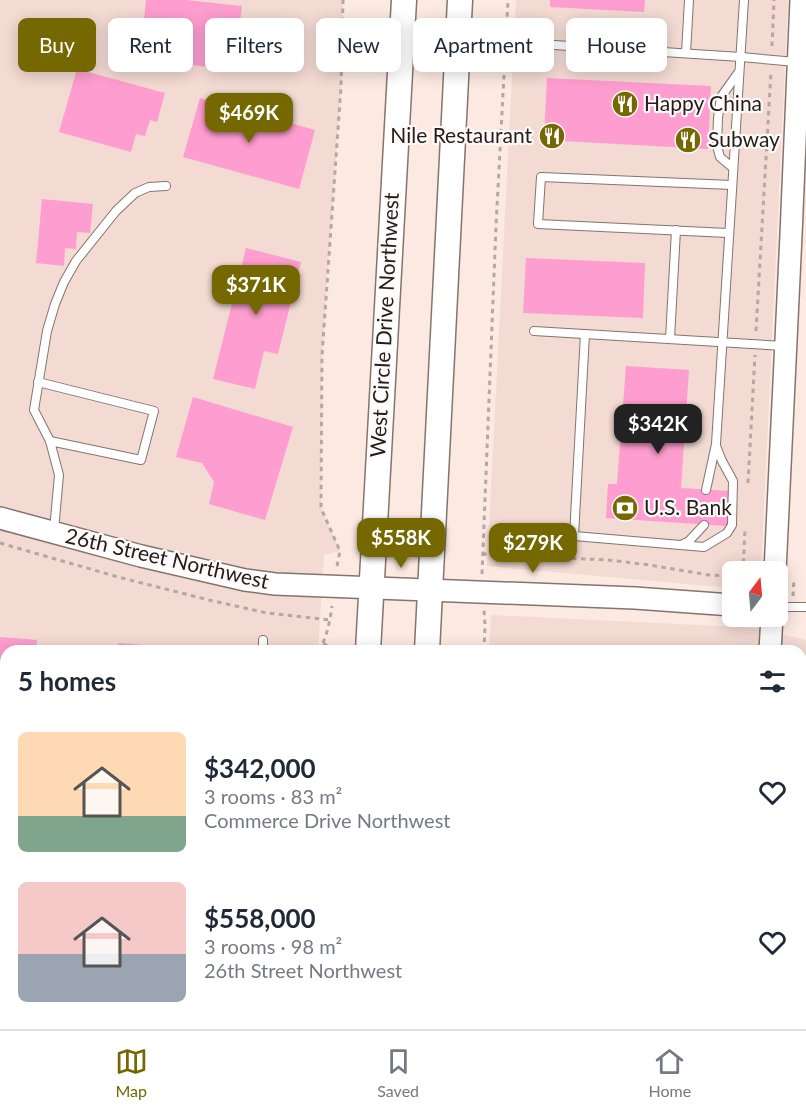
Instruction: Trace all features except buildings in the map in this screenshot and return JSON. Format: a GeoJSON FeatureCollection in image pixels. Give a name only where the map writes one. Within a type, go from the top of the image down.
{"type":"FeatureCollection","features":[{"type":"Feature","properties":{"kind":"main road","name":"West Circle Drive Northwest"},"geometry":{"type":"LineString","coordinates":[[368,645],[404,0]]}},
{"type":"Feature","properties":{"kind":"main road"},"geometry":{"type":"LineString","coordinates":[[427,645],[460,0]]}},
{"type":"Feature","properties":{"kind":"street"},"geometry":{"type":"LineString","coordinates":[[776,561],[786,346],[799,235],[798,62],[801,0]]}},
{"type":"Feature","properties":{"kind":"street","name":"26th Street Northwest"},"geometry":{"type":"LineString","coordinates":[[0,518],[54,534],[245,580],[275,584],[482,591],[722,604]]}},
{"type":"Feature","properties":{"kind":"street"},"geometry":{"type":"LineString","coordinates":[[770,645],[771,627]]}},
{"type":"Feature","properties":{"kind":"lane"},"geometry":{"type":"LineString","coordinates":[[686,54],[689,0]]}},
{"type":"Feature","properties":{"kind":"lane"},"geometry":{"type":"LineString","coordinates":[[706,490],[716,444],[744,0]]}},
{"type":"Feature","properties":{"kind":"lane"},"geometry":{"type":"LineString","coordinates":[[554,45],[798,62]]}},
{"type":"Feature","properties":{"kind":"lane"},"geometry":{"type":"LineString","coordinates":[[733,168],[720,157],[717,146],[718,118],[721,97],[739,72]]}},
{"type":"Feature","properties":{"kind":"lane"},"geometry":{"type":"LineString","coordinates":[[728,233],[538,224],[541,177],[732,184]]}},
{"type":"Feature","properties":{"kind":"lane"},"geometry":{"type":"LineString","coordinates":[[54,534],[58,475],[50,441],[34,410],[47,331],[55,304],[76,261],[116,211],[135,193],[149,187],[166,186]]}},
{"type":"Feature","properties":{"kind":"lane"},"geometry":{"type":"LineString","coordinates":[[670,339],[675,230]]}},
{"type":"Feature","properties":{"kind":"lane"},"geometry":{"type":"LineString","coordinates":[[534,331],[786,346]]}},
{"type":"Feature","properties":{"kind":"lane"},"geometry":{"type":"LineString","coordinates":[[574,536],[585,334]]}},
{"type":"Feature","properties":{"kind":"lane"},"geometry":{"type":"LineString","coordinates":[[38,382],[154,411],[141,460],[50,441]]}},
{"type":"Feature","properties":{"kind":"lane"},"geometry":{"type":"LineString","coordinates":[[522,533],[704,547],[727,533],[732,525],[733,481],[716,444]]}},
{"type":"Feature","properties":{"kind":"lane"},"geometry":{"type":"LineString","coordinates":[[680,546],[689,541],[704,525]]}},
{"type":"Feature","properties":{"kind":"lane"},"geometry":{"type":"LineString","coordinates":[[788,608],[806,607]]}},
{"type":"Feature","properties":{"kind":"lane"},"geometry":{"type":"LineString","coordinates":[[263,640],[263,645]]}},
{"type":"Feature","properties":{"kind":"path"},"geometry":{"type":"LineString","coordinates":[[340,551],[321,508],[322,355],[341,87],[343,0]]}},
{"type":"Feature","properties":{"kind":"path"},"geometry":{"type":"LineString","coordinates":[[508,0],[482,554],[608,560],[722,576]]}},
{"type":"Feature","properties":{"kind":"path"},"geometry":{"type":"LineString","coordinates":[[747,488],[774,0]]}},
{"type":"Feature","properties":{"kind":"path"},"geometry":{"type":"LineString","coordinates":[[744,561],[746,524]]}},
{"type":"Feature","properties":{"kind":"path"},"geometry":{"type":"LineString","coordinates":[[0,543],[209,600],[267,613],[330,620],[323,644],[326,645]]}},
{"type":"Feature","properties":{"kind":"path"},"geometry":{"type":"LineString","coordinates":[[482,591],[484,645]]}},
{"type":"Feature","properties":{"kind":"shaded area"},"geometry":{"type":"Polygon","coordinates":[[[0,0],[343,0],[343,18],[316,18],[316,72],[341,72],[322,355],[321,508],[340,551],[324,555],[318,645],[0,645],[0,0]]]}},
{"type":"Feature","properties":{"kind":"shaded area"},"geometry":{"type":"Polygon","coordinates":[[[516,0],[788,0],[761,561],[722,561],[722,587],[487,566],[512,72],[554,72],[554,18],[515,18],[516,0]]]}},
{"type":"Feature","properties":{"kind":"shaded area"},"geometry":{"type":"Polygon","coordinates":[[[491,615],[758,628],[806,640],[806,645],[489,645],[491,615]]]}},
{"type":"Feature","properties":{"kind":"place","name":"Happy China"},"geometry":{"type":"Point","coordinates":[625,104]}},
{"type":"Feature","properties":{"kind":"place","name":"Nile Restaurant"},"geometry":{"type":"Point","coordinates":[552,136]}},
{"type":"Feature","properties":{"kind":"place","name":"Subway"},"geometry":{"type":"Point","coordinates":[688,140]}},
{"type":"Feature","properties":{"kind":"place","name":"U.S. Bank"},"geometry":{"type":"Point","coordinates":[625,508]}}]}
